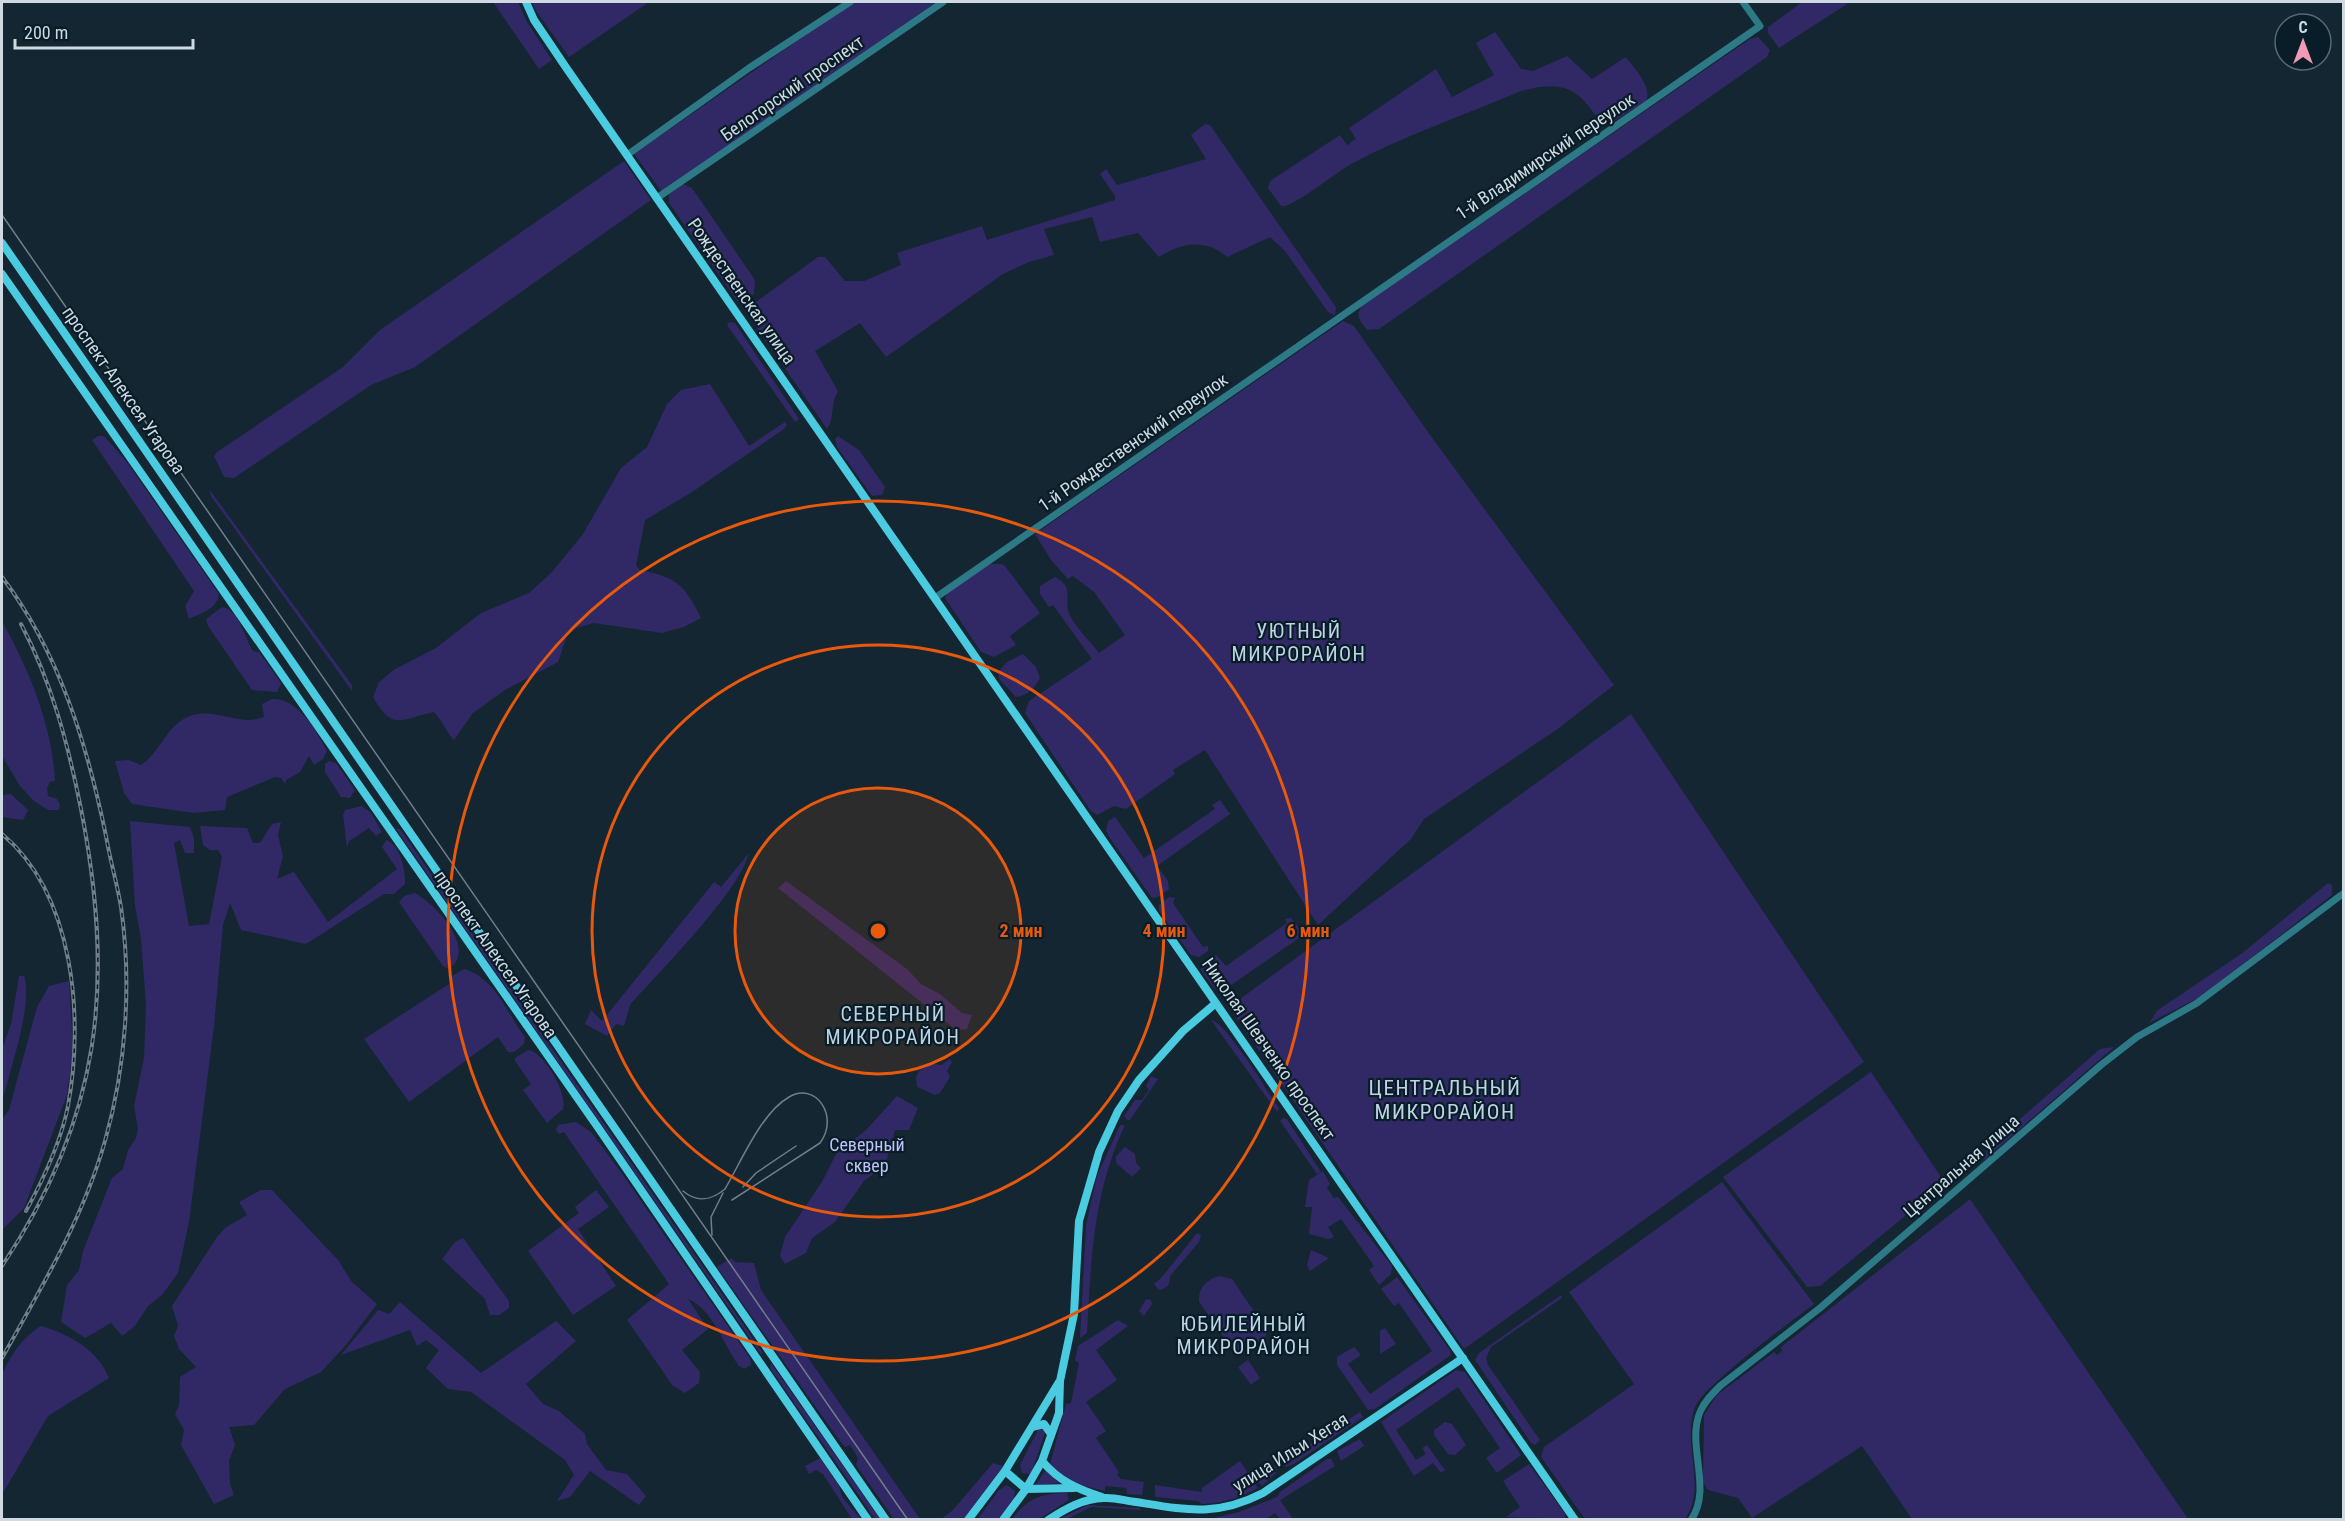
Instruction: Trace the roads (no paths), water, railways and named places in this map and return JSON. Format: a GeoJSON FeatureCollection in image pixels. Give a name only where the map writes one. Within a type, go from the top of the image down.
{"type":"FeatureCollection","features":[{"type":"Feature","properties":{"kind":"main road","name":"Рождественская улица"},"geometry":{"type":"LineString","coordinates":[[526,2],[540,29],[935,598]]}},
{"type":"Feature","properties":{"kind":"main road","name":"проспект Алексея Угарова"},"geometry":{"type":"LineString","coordinates":[[2,243],[886,1520]]}},
{"type":"Feature","properties":{"kind":"main road","name":"проспект Алексея Угарова"},"geometry":{"type":"LineString","coordinates":[[2,274],[868,1520]]}},
{"type":"Feature","properties":{"kind":"main road"},"geometry":{"type":"LineString","coordinates":[[205,564],[217,556]]}},
{"type":"Feature","properties":{"kind":"main road","name":"Николая Шевченко проспект"},"geometry":{"type":"LineString","coordinates":[[935,598],[1575,1520]]}},
{"type":"Feature","properties":{"kind":"main road"},"geometry":{"type":"LineString","coordinates":[[1003,1520],[1026,1489],[1042,1461],[1059,1413],[1060,1381],[1073,1322],[1079,1221],[1099,1152],[1118,1111],[1139,1080],[1183,1031],[1216,1003]]}},
{"type":"Feature","properties":{"kind":"main road"},"geometry":{"type":"LineString","coordinates":[[760,1362],[771,1354]]}},
{"type":"Feature","properties":{"kind":"main road","name":"улица Ильи Хегая"},"geometry":{"type":"LineString","coordinates":[[1048,1520],[1070,1506],[1105,1498],[1203,1510],[1227,1508],[1239,1504],[1263,1492],[1463,1358]]}},
{"type":"Feature","properties":{"kind":"main road"},"geometry":{"type":"LineString","coordinates":[[968,1520],[1005,1471],[1042,1406],[1060,1381]]}},
{"type":"Feature","properties":{"kind":"main road"},"geometry":{"type":"LineString","coordinates":[[1032,1427],[1044,1424],[1051,1434]]}},
{"type":"Feature","properties":{"kind":"main road"},"geometry":{"type":"LineString","coordinates":[[1042,1461],[1054,1475],[1074,1488],[1105,1498]]}},
{"type":"Feature","properties":{"kind":"main road"},"geometry":{"type":"LineString","coordinates":[[1005,1471],[1026,1489],[1074,1488]]}},
{"type":"Feature","properties":{"kind":"street"},"geometry":{"type":"LineString","coordinates":[[627,155],[749,68],[850,2]]}},
{"type":"Feature","properties":{"kind":"street","name":"Белогорский проспект"},"geometry":{"type":"LineString","coordinates":[[657,198],[943,2]]}},
{"type":"Feature","properties":{"kind":"street","name":"1-й Владимирский переулок"},"geometry":{"type":"LineString","coordinates":[[1347,311],[1760,26],[1743,2]]}},
{"type":"Feature","properties":{"kind":"street","name":"1-й Рождественский переулок"},"geometry":{"type":"LineString","coordinates":[[935,598],[1347,311]]}},
{"type":"Feature","properties":{"kind":"street","name":"Центральная улица"},"geometry":{"type":"LineString","coordinates":[[1691,1520],[1699,1495],[1696,1430],[1699,1414],[1706,1400],[1720,1386],[1820,1308],[2101,1065],[2137,1037],[2198,1003],[2343,894]]}},
{"type":"Feature","properties":{"kind":"tram line"},"geometry":{"type":"LineString","coordinates":[[2,215],[908,1520]]}},
{"type":"Feature","properties":{"kind":"tram line"},"geometry":{"type":"LineString","coordinates":[[683,1191],[699,1199],[710,1198],[720,1193],[725,1189],[769,1114],[779,1104],[799,1093],[816,1097],[826,1112],[827,1122],[820,1143],[732,1200]]}},
{"type":"Feature","properties":{"kind":"tram line"},"geometry":{"type":"LineString","coordinates":[[743,1187],[756,1173],[796,1146]]}},
{"type":"Feature","properties":{"kind":"tram line"},"geometry":{"type":"LineString","coordinates":[[712,1235],[711,1217],[723,1193]]}},
{"type":"Feature","properties":{"kind":"railway"},"geometry":{"type":"LineString","coordinates":[[2,577],[40,636],[80,733],[90,767],[121,907],[126,966],[125,1025],[118,1084],[96,1170],[60,1252],[2,1358]]}},
{"type":"Feature","properties":{"kind":"railway"},"geometry":{"type":"LineString","coordinates":[[2,1266],[36,1211],[61,1156],[80,1102],[92,1046],[97,990],[97,932],[81,809],[64,737],[50,691],[21,624]]}},
{"type":"Feature","properties":{"kind":"railway"},"geometry":{"type":"LineString","coordinates":[[2,834],[26,860],[45,890],[59,924],[68,960],[73,998],[75,1035],[68,1106],[51,1160],[26,1211]]}},
{"type":"Feature","properties":{"kind":"district","name":"УЮТНЫЙ МИКРОРАЙОН"},"geometry":{"type":"Point","coordinates":[1299,642]}},
{"type":"Feature","properties":{"kind":"district","name":"СЕВЕРНЫЙ МИКРОРАЙОН"},"geometry":{"type":"Point","coordinates":[893,1026]}},
{"type":"Feature","properties":{"kind":"district","name":"ЦЕНТРАЛЬНЫЙ МИКРОРАЙОН"},"geometry":{"type":"Point","coordinates":[1445,1100]}},
{"type":"Feature","properties":{"kind":"district","name":"ЮБИЛЕЙНЫЙ МИКРОРАЙОН"},"geometry":{"type":"Point","coordinates":[1244,1336]}},
{"type":"Feature","properties":{"kind":"park label","name":"Северный сквер"},"geometry":{"type":"Point","coordinates":[867,1154]}}]}
